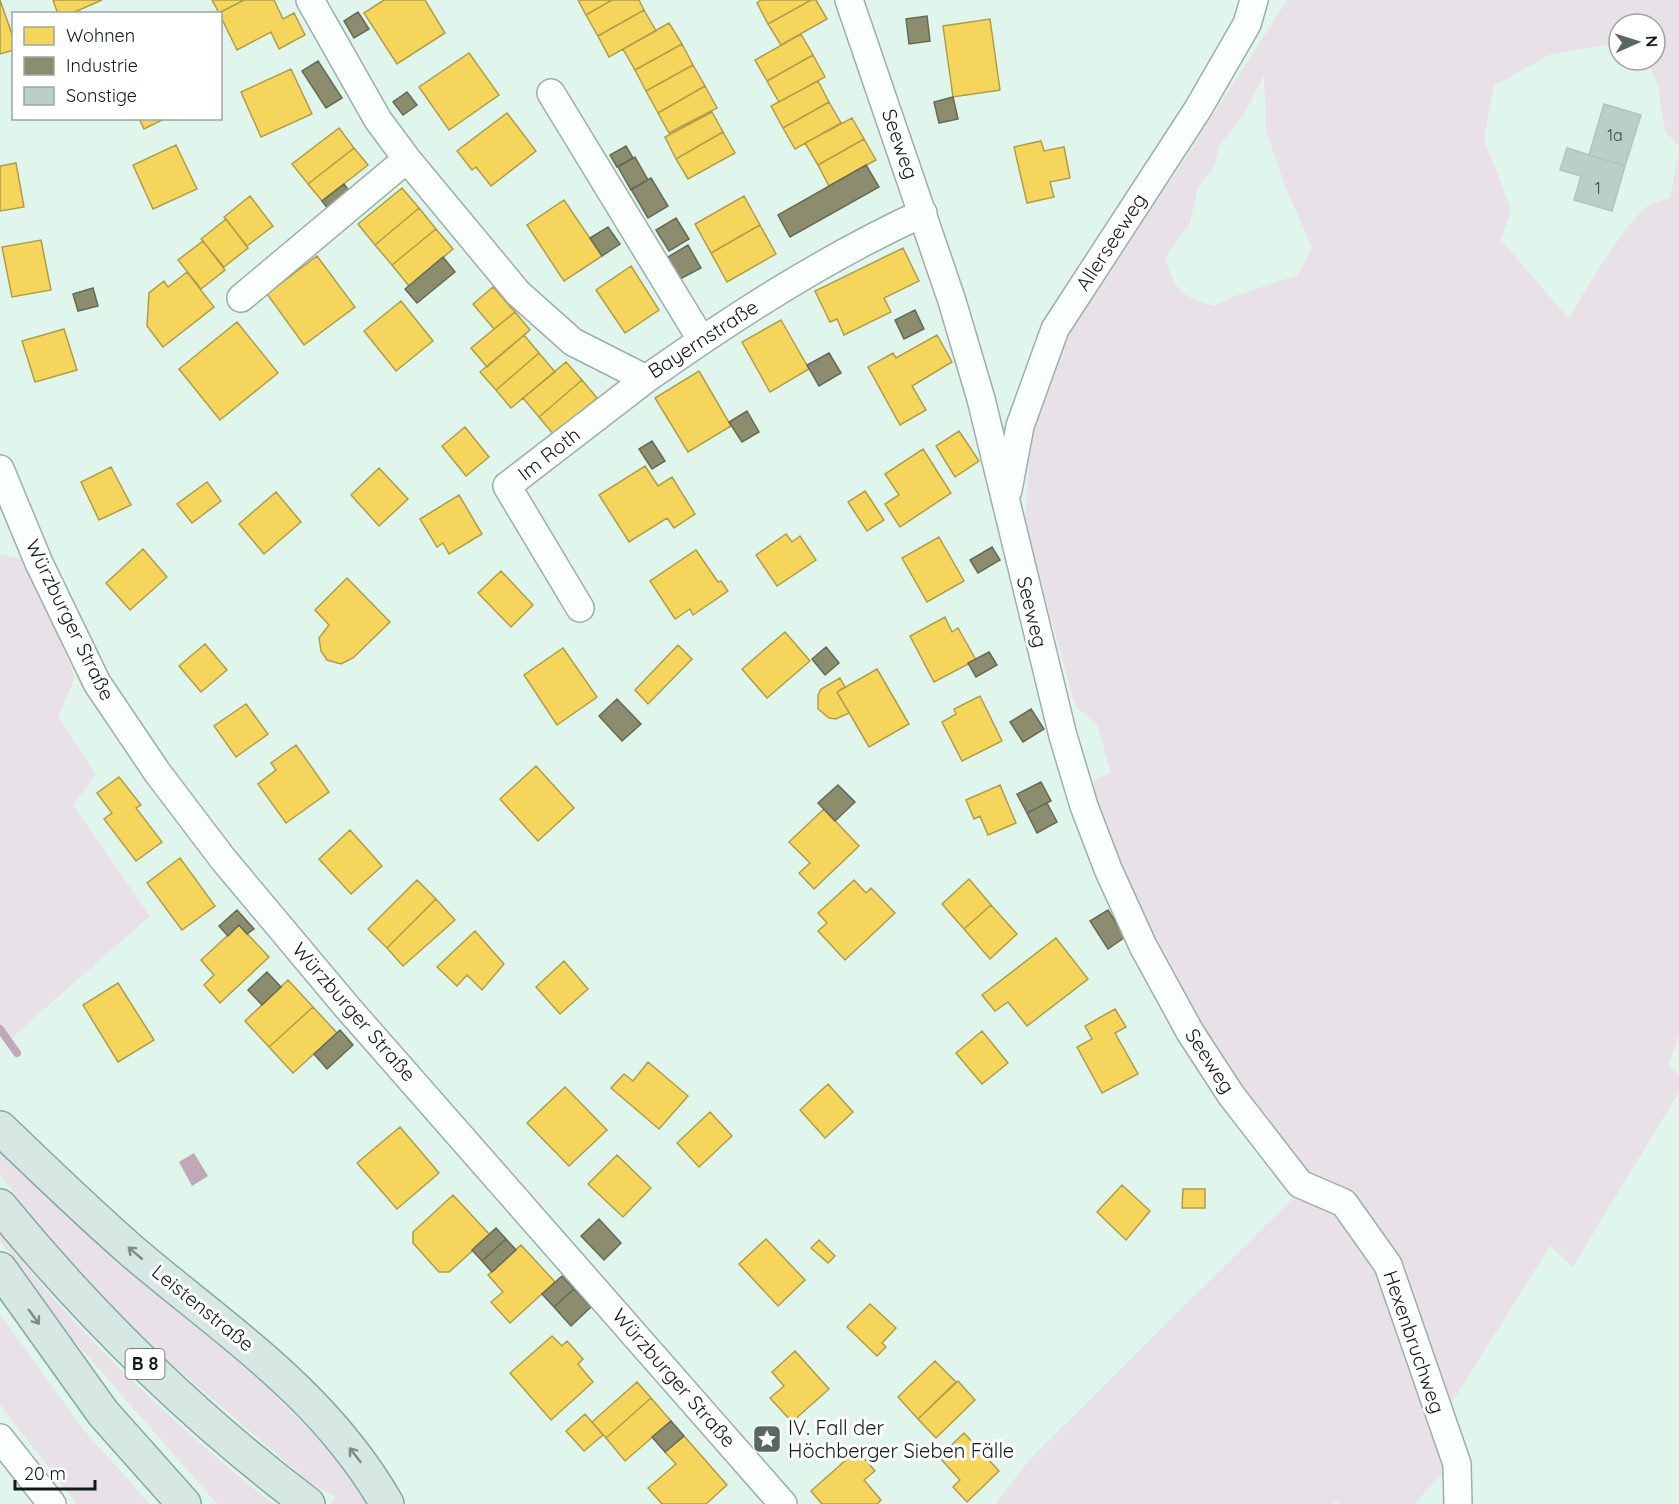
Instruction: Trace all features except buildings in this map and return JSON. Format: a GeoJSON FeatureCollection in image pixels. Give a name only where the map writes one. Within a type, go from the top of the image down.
{"type":"FeatureCollection","features":[{"type":"Feature","properties":{"kind":"main road","name":"Leistenstraße"},"geometry":{"type":"LineString","coordinates":[[0,1128],[77,1202],[135,1253],[265,1358],[329,1422],[370,1475],[387,1504]]}},
{"type":"Feature","properties":{"kind":"main road","name":"B 8"},"geometry":{"type":"LineString","coordinates":[[0,1206],[93,1314],[196,1412],[308,1504]]}},
{"type":"Feature","properties":{"kind":"main road"},"geometry":{"type":"LineString","coordinates":[[0,1269],[103,1413],[184,1504]]}},
{"type":"Feature","properties":{"kind":"street","name":"Bayernstraße"},"geometry":{"type":"LineString","coordinates":[[310,0],[360,91],[407,159],[518,293],[573,342],[646,379],[701,339],[859,242],[923,213]]}},
{"type":"Feature","properties":{"kind":"street","name":"Seeweg"},"geometry":{"type":"LineString","coordinates":[[849,0],[923,213],[978,388],[1063,736],[1084,806],[1108,869],[1143,946],[1190,1032],[1232,1095],[1300,1184]]}},
{"type":"Feature","properties":{"kind":"street","name":"Allerseeweg"},"geometry":{"type":"LineString","coordinates":[[1006,500],[1020,426],[1055,329],[1198,109],[1247,24],[1254,0]]}},
{"type":"Feature","properties":{"kind":"street"},"geometry":{"type":"LineString","coordinates":[[551,93],[701,339]]}},
{"type":"Feature","properties":{"kind":"street"},"geometry":{"type":"LineString","coordinates":[[241,298],[407,159]]}},
{"type":"Feature","properties":{"kind":"street","name":"Im Roth"},"geometry":{"type":"LineString","coordinates":[[580,608],[507,486],[646,379]]}},
{"type":"Feature","properties":{"kind":"street","name":"Würzburger Straße"},"geometry":{"type":"LineString","coordinates":[[0,469],[39,563],[97,683],[157,772],[223,859],[347,1007],[783,1504]]}},
{"type":"Feature","properties":{"kind":"street","name":"Hexenbruchweg"},"geometry":{"type":"LineString","coordinates":[[1300,1184],[1344,1203],[1388,1265],[1457,1464],[1458,1504]]}},
{"type":"Feature","properties":{"kind":"street"},"geometry":{"type":"LineString","coordinates":[[0,1438],[52,1504]]}},
{"type":"Feature","properties":{"kind":"shaded area"},"geometry":{"type":"Polygon","coordinates":[[[1287,0],[1679,0],[1679,145],[1665,132],[1658,86],[1652,72],[1667,72],[1667,12],[1607,12],[1607,45],[1549,55],[1494,86],[1484,139],[1511,210],[1501,240],[1569,319],[1584,292],[1631,223],[1652,203],[1670,198],[1679,150],[1679,1034],[1668,1065],[1679,1076],[1679,1092],[1573,1267],[1550,1246],[1439,1423],[1449,1467],[1414,1504],[1339,1504],[1336,1501],[1333,1504],[995,1504],[1030,1459],[1293,1198],[1306,1179],[1239,1096],[1146,936],[1095,816],[1094,780],[1111,773],[1097,725],[1075,706],[1025,523],[1031,431],[1059,339],[1183,162],[1287,0]],[[1264,76],[1244,114],[1219,146],[1214,167],[1198,187],[1190,223],[1165,258],[1176,285],[1181,291],[1194,299],[1215,306],[1235,296],[1298,275],[1312,248],[1285,186],[1266,131],[1264,76]]]}},
{"type":"Feature","properties":{"kind":"shaded area"},"geometry":{"type":"Polygon","coordinates":[[[0,554],[28,560],[75,678],[58,717],[96,774],[73,805],[150,916],[7,1042],[0,1033],[0,554]]]}},
{"type":"Feature","properties":{"kind":"shaded area"},"geometry":{"type":"Polygon","coordinates":[[[0,1150],[81,1228],[145,1281],[213,1332],[334,1455],[367,1504],[331,1504],[335,1497],[309,1482],[100,1303],[0,1175],[0,1150]]]}},
{"type":"Feature","properties":{"kind":"shaded area"},"geometry":{"type":"Polygon","coordinates":[[[194,1153],[208,1176],[192,1186],[179,1162],[194,1153]]]}},
{"type":"Feature","properties":{"kind":"shaded area"},"geometry":{"type":"Polygon","coordinates":[[[0,1233],[30,1271],[94,1343],[128,1377],[199,1442],[273,1504],[217,1504],[70,1336],[0,1241],[0,1233]]]}},
{"type":"Feature","properties":{"kind":"shaded area"},"geometry":{"type":"Polygon","coordinates":[[[0,1314],[83,1429],[150,1504],[77,1504],[0,1405],[0,1314]]]}},
{"type":"Feature","properties":{"kind":"waterway"},"geometry":{"type":"LineString","coordinates":[[0,1029],[17,1053]]}},
{"type":"Feature","properties":{"kind":"place","name":"IV. Fall der Höchberger Sieben Fälle"},"geometry":{"type":"Point","coordinates":[767,1439]}}]}
